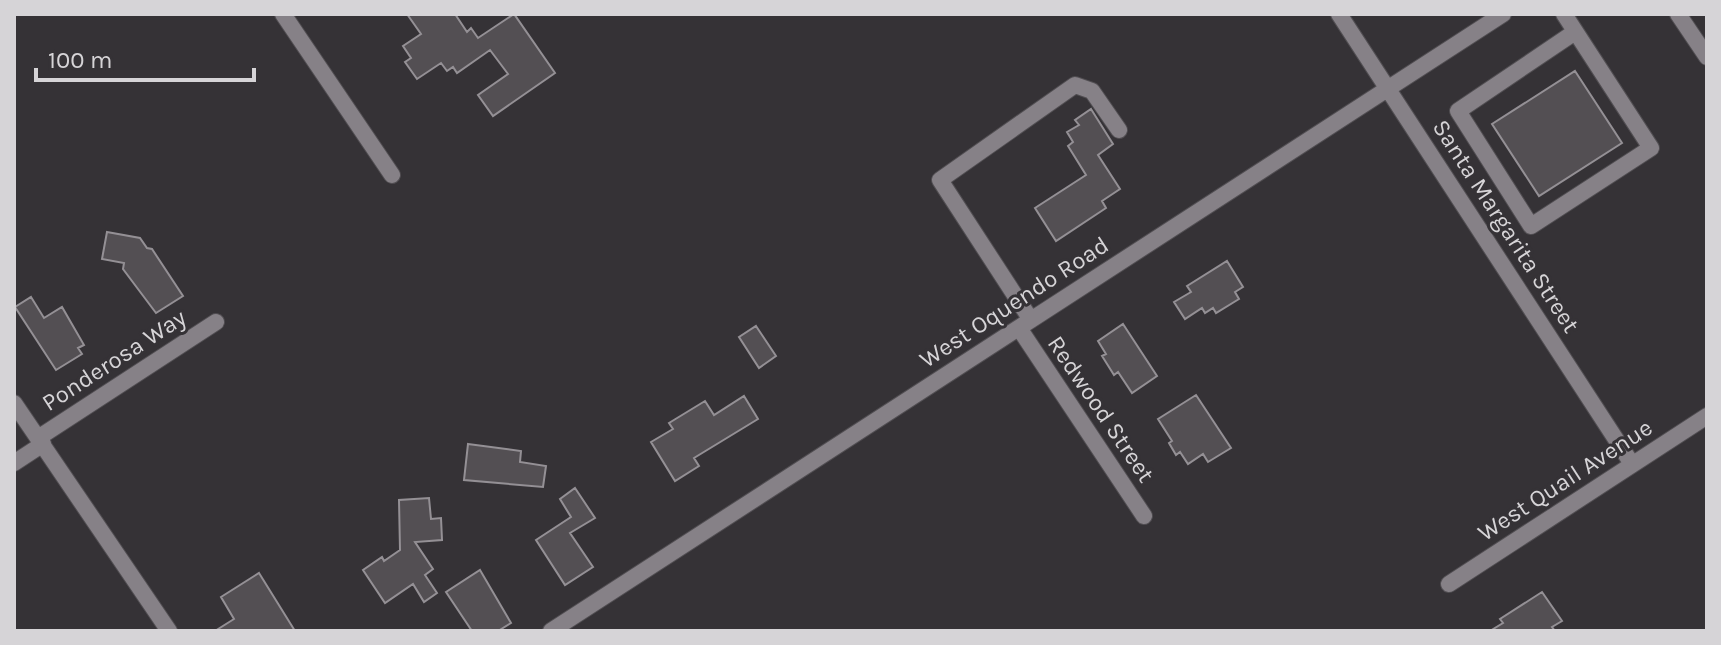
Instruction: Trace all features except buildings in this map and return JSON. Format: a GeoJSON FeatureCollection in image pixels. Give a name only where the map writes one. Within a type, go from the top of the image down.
{"type":"FeatureCollection","features":[{"type":"Feature","properties":{"kind":"street"},"geometry":{"type":"LineString","coordinates":[[283,14],[392,175]]}},
{"type":"Feature","properties":{"kind":"street","name":"Santa Margarita Street"},"geometry":{"type":"LineString","coordinates":[[1339,14],[1632,464]]}},
{"type":"Feature","properties":{"kind":"street","name":"West Oquendo Road"},"geometry":{"type":"LineString","coordinates":[[551,631],[1503,14]]}},
{"type":"Feature","properties":{"kind":"street"},"geometry":{"type":"LineString","coordinates":[[1564,14],[1651,148],[1531,226],[1458,111],[1575,32]]}},
{"type":"Feature","properties":{"kind":"street"},"geometry":{"type":"LineString","coordinates":[[1679,15],[1707,57]]}},
{"type":"Feature","properties":{"kind":"street","name":"Redwood Street"},"geometry":{"type":"LineString","coordinates":[[1119,130],[1092,91],[1075,85],[940,180],[1144,516]]}},
{"type":"Feature","properties":{"kind":"street","name":"Ponderosa Way"},"geometry":{"type":"LineString","coordinates":[[14,463],[40,441],[216,322]]}},
{"type":"Feature","properties":{"kind":"street"},"geometry":{"type":"LineString","coordinates":[[14,403],[169,631]]}},
{"type":"Feature","properties":{"kind":"street","name":"West Quail Avenue"},"geometry":{"type":"LineString","coordinates":[[1449,584],[1707,416]]}}]}
